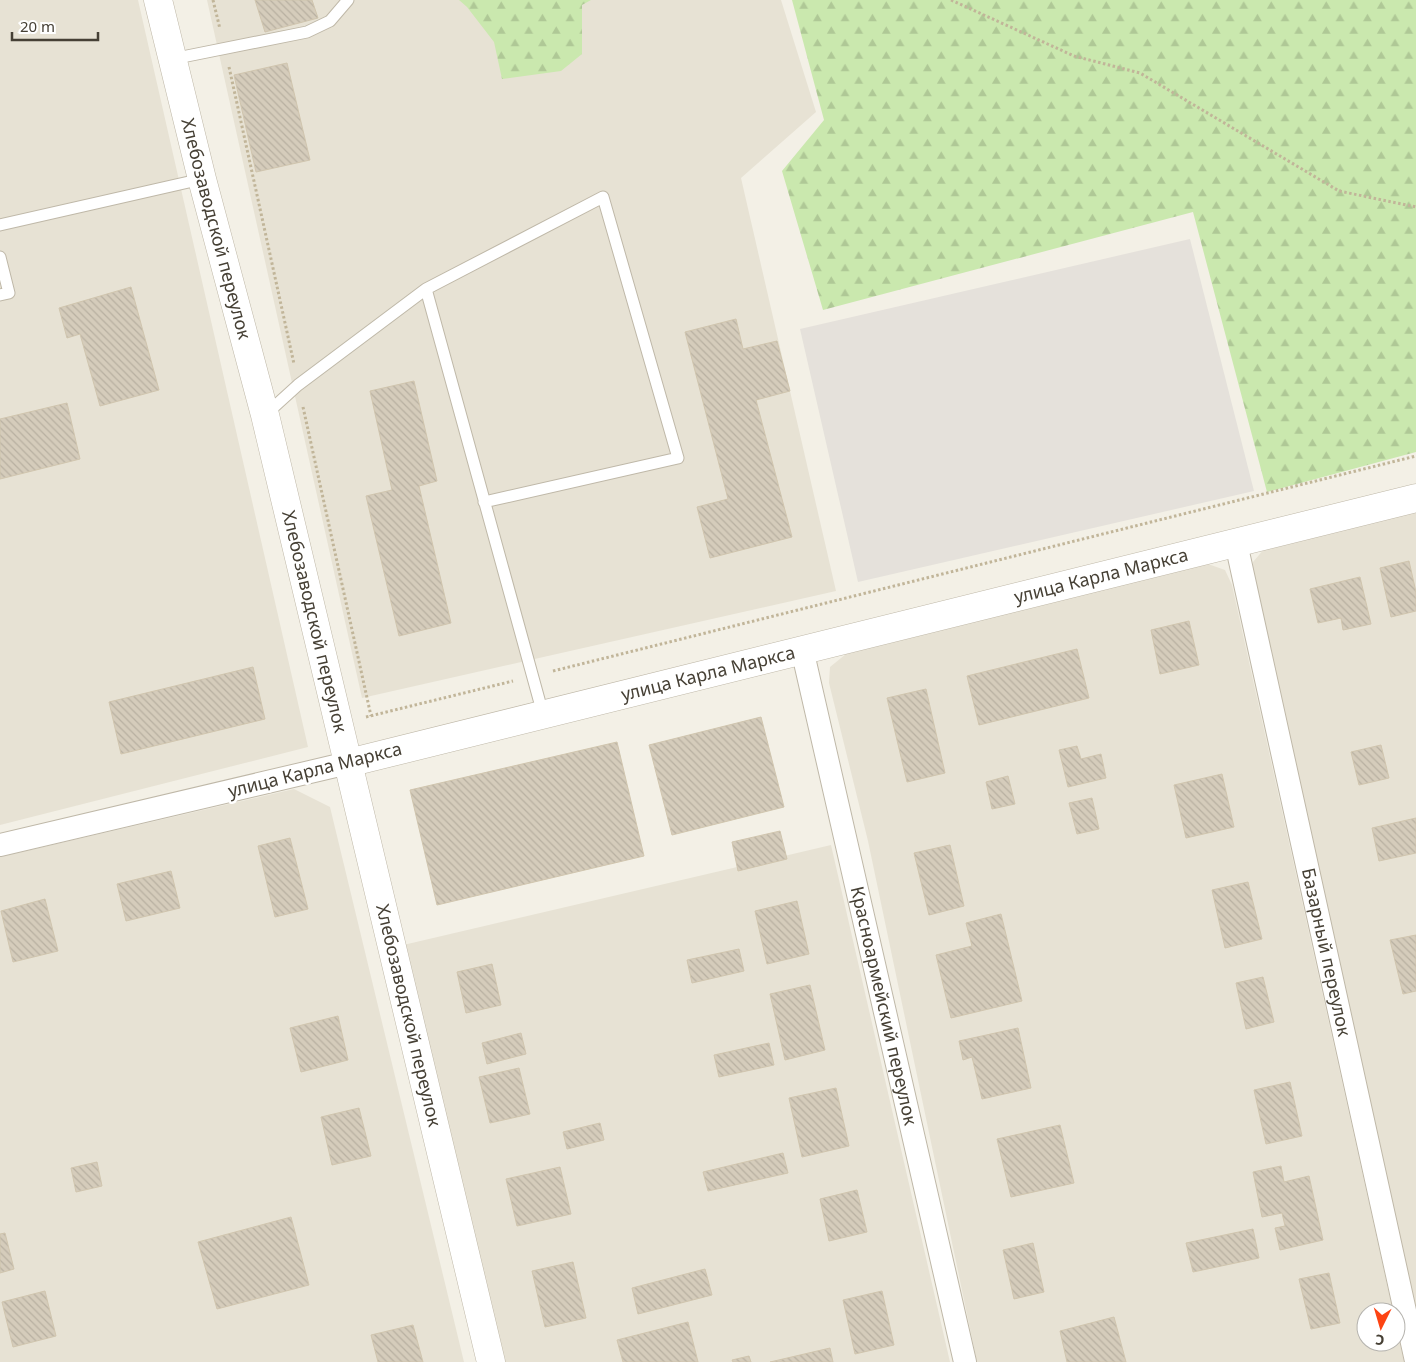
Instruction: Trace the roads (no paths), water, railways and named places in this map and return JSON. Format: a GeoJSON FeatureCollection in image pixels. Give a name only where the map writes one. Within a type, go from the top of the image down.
{"type":"FeatureCollection","features":[{"type":"Feature","properties":{"kind":"street","name":"Хлебозаводской переулок"},"geometry":{"type":"LineString","coordinates":[[158,0],[202,179],[265,415],[491,1362]]}},
{"type":"Feature","properties":{"kind":"street","name":"улица Карла Маркса"},"geometry":{"type":"LineString","coordinates":[[0,845],[348,763],[1416,498]]}},
{"type":"Feature","properties":{"kind":"street","name":"Базарный переулок"},"geometry":{"type":"LineString","coordinates":[[1236,543],[1416,1361]]}},
{"type":"Feature","properties":{"kind":"street","name":"Красноармейский переулок"},"geometry":{"type":"LineString","coordinates":[[802,649],[965,1362]]}},
{"type":"Feature","properties":{"kind":"lane"},"geometry":{"type":"LineString","coordinates":[[172,59],[307,32],[330,21],[348,0]]}},
{"type":"Feature","properties":{"kind":"lane"},"geometry":{"type":"LineString","coordinates":[[0,225],[202,179]]}},
{"type":"Feature","properties":{"kind":"lane"},"geometry":{"type":"LineString","coordinates":[[265,415],[298,385],[426,289],[603,197],[678,458],[484,502]]}},
{"type":"Feature","properties":{"kind":"lane"},"geometry":{"type":"LineString","coordinates":[[0,257],[9,293],[0,295]]}},
{"type":"Feature","properties":{"kind":"lane"},"geometry":{"type":"LineString","coordinates":[[426,289],[543,714]]}}]}
